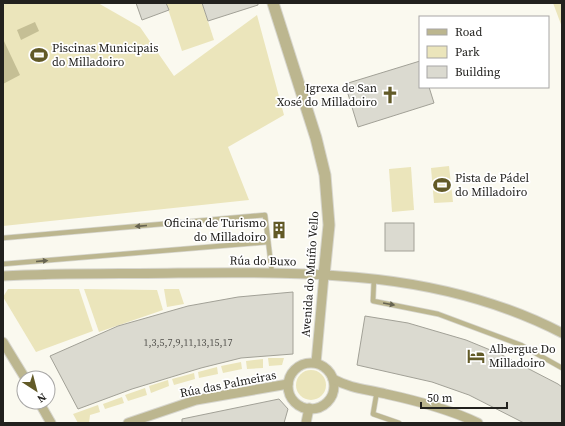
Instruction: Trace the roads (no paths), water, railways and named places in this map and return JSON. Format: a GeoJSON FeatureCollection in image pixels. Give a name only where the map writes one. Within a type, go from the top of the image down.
{"type":"FeatureCollection","features":[{"type":"Feature","properties":{"kind":"street","name":"Avenida do Muíño Vello"},"geometry":{"type":"LineString","coordinates":[[273,3],[316,138],[325,175],[329,225],[316,363]]}},
{"type":"Feature","properties":{"kind":"street","name":"Rúa do Buxo"},"geometry":{"type":"LineString","coordinates":[[3,276],[272,273],[374,278],[419,284],[500,305],[534,318],[562,333]]}},
{"type":"Feature","properties":{"kind":"street"},"geometry":{"type":"LineString","coordinates":[[3,342],[20,370]]}},
{"type":"Feature","properties":{"kind":"street"},"geometry":{"type":"LineString","coordinates":[[331,396],[334,386],[333,379],[326,368],[316,363],[302,365],[297,368],[289,378],[289,392],[293,399],[302,407],[320,407],[331,396],[350,388]]}},
{"type":"Feature","properties":{"kind":"street"},"geometry":{"type":"LineString","coordinates":[[333,379],[350,388],[377,391],[441,408],[478,423]]}},
{"type":"Feature","properties":{"kind":"street","name":"Rúa das Palmeiras"},"geometry":{"type":"LineString","coordinates":[[128,423],[196,400],[288,384]]}},
{"type":"Feature","properties":{"kind":"street"},"geometry":{"type":"LineString","coordinates":[[306,423],[309,408]]}},
{"type":"Feature","properties":{"kind":"street"},"geometry":{"type":"LineString","coordinates":[[44,410],[51,423]]}},
{"type":"Feature","properties":{"kind":"lane"},"geometry":{"type":"LineString","coordinates":[[3,238],[265,215],[272,273]]}},
{"type":"Feature","properties":{"kind":"lane"},"geometry":{"type":"LineString","coordinates":[[3,264],[268,242]]}},
{"type":"Feature","properties":{"kind":"lane"},"geometry":{"type":"LineString","coordinates":[[374,278],[373,301],[438,314],[521,345],[562,368]]}},
{"type":"Feature","properties":{"kind":"lane"},"geometry":{"type":"LineString","coordinates":[[377,391],[373,414],[399,423]]}},
{"type":"Feature","properties":{"kind":"place","name":"Piscinas Municipais do Milladoiro"},"geometry":{"type":"Point","coordinates":[39,55]}},
{"type":"Feature","properties":{"kind":"place","name":"Igrexa de San Xosé do Milladoiro"},"geometry":{"type":"Point","coordinates":[390,95]}},
{"type":"Feature","properties":{"kind":"place","name":"Pista de Pádel do Milladoiro"},"geometry":{"type":"Point","coordinates":[442,185]}},
{"type":"Feature","properties":{"kind":"place","name":"Oficina de Turismo do Milladoiro"},"geometry":{"type":"Point","coordinates":[279,230]}},
{"type":"Feature","properties":{"kind":"place","name":"Albergue Do Milladoiro"},"geometry":{"type":"Point","coordinates":[476,356]}}]}
